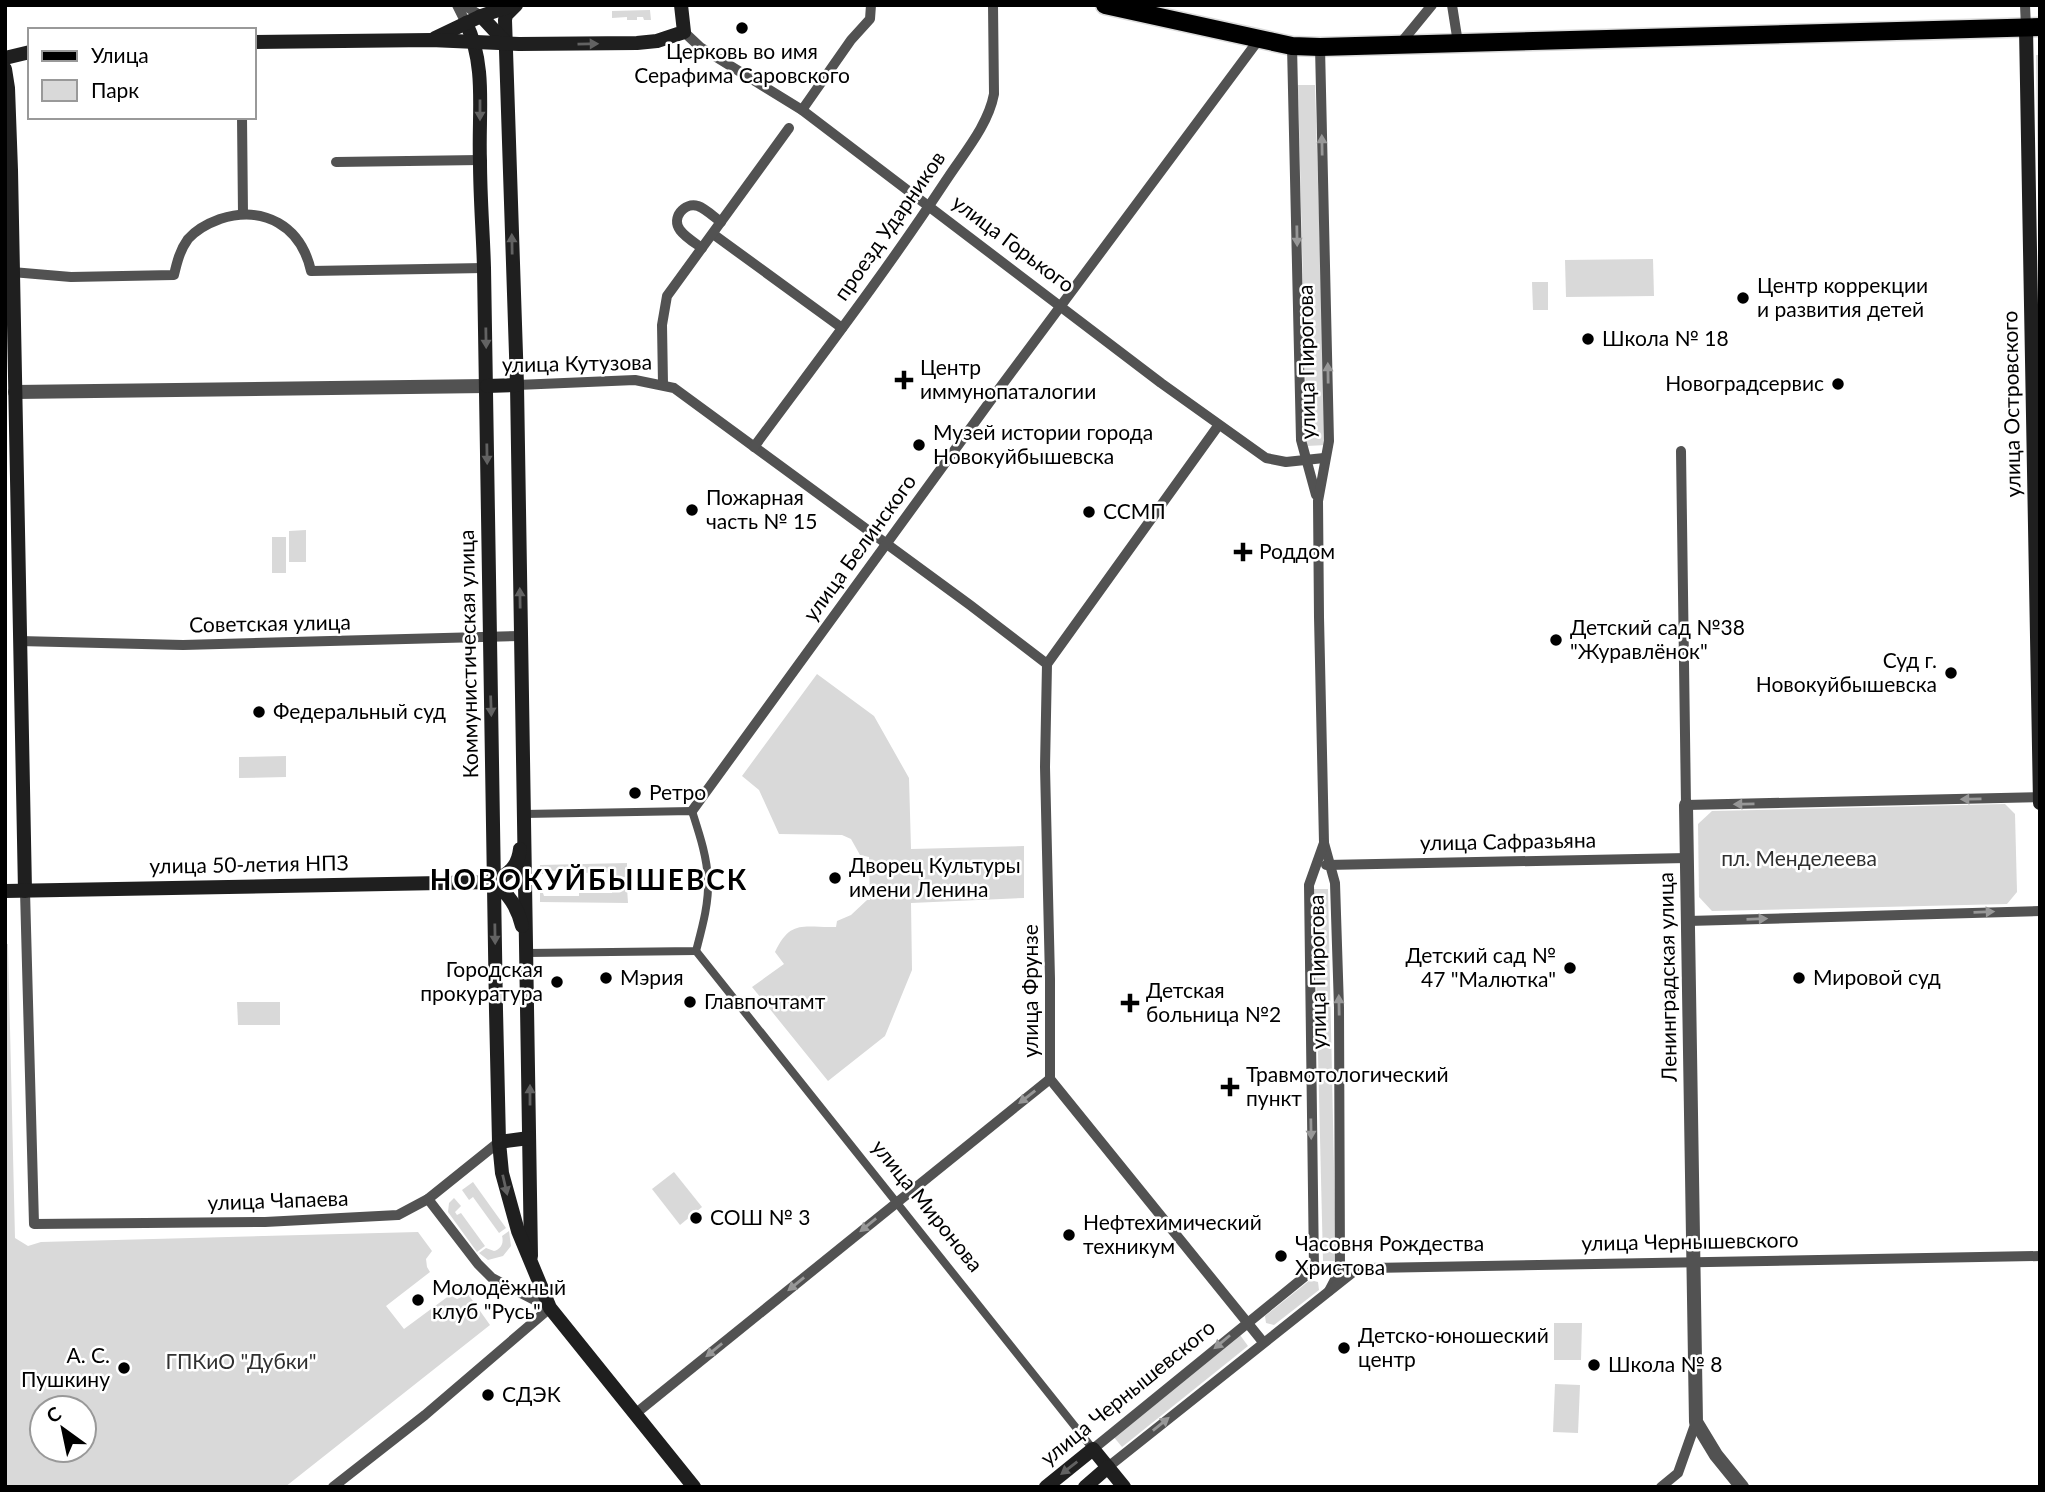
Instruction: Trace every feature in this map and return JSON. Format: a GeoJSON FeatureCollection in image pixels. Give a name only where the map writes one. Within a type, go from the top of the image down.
{"type":"FeatureCollection","features":[{"type":"Feature","properties":{"kind":"main road"},"geometry":{"type":"LineString","coordinates":[[431,40],[481,16],[515,5]]}},
{"type":"Feature","properties":{"kind":"main road","name":"Коммунистическая улица"},"geometry":{"type":"LineString","coordinates":[[515,5],[506,15],[517,385],[531,1261]]}},
{"type":"Feature","properties":{"kind":"main road"},"geometry":{"type":"LineString","coordinates":[[256,42],[431,40],[507,44],[637,43],[657,41],[684,32],[681,5]]}},
{"type":"Feature","properties":{"kind":"main road"},"geometry":{"type":"LineString","coordinates":[[1105,5],[1292,46],[1320,47],[2033,27]]}},
{"type":"Feature","properties":{"kind":"main road"},"geometry":{"type":"LineString","coordinates":[[481,16],[507,44]]}},
{"type":"Feature","properties":{"kind":"main road","name":"Коммунистическая улица"},"geometry":{"type":"LineString","coordinates":[[466,23],[480,62],[499,1142],[502,1173],[510,1204],[540,1288],[550,1308],[694,1487]]}},
{"type":"Feature","properties":{"kind":"main road","name":"улица Островского"},"geometry":{"type":"LineString","coordinates":[[2033,27],[2040,803]]}},
{"type":"Feature","properties":{"kind":"main road"},"geometry":{"type":"LineString","coordinates":[[5,58],[28,52]]}},
{"type":"Feature","properties":{"kind":"main road"},"geometry":{"type":"LineString","coordinates":[[5,69],[10,143],[25,891]]}},
{"type":"Feature","properties":{"kind":"main road","name":"улица Кутузова"},"geometry":{"type":"LineString","coordinates":[[486,386],[517,385]]}},
{"type":"Feature","properties":{"kind":"main road"},"geometry":{"type":"LineString","coordinates":[[524,814],[519,860],[511,872],[494,882],[509,895],[519,912],[527,953]]}},
{"type":"Feature","properties":{"kind":"main road","name":"улица 50-летия НПЗ"},"geometry":{"type":"LineString","coordinates":[[5,891],[494,882]]}},
{"type":"Feature","properties":{"kind":"main road"},"geometry":{"type":"LineString","coordinates":[[499,1142],[529,1138]]}},
{"type":"Feature","properties":{"kind":"main road","name":"улица Миронова"},"geometry":{"type":"LineString","coordinates":[[1093,1449],[1124,1487]]}},
{"type":"Feature","properties":{"kind":"main road","name":"улица Чернышевского"},"geometry":{"type":"LineString","coordinates":[[1046,1487],[1093,1449]]}},
{"type":"Feature","properties":{"kind":"main road"},"geometry":{"type":"LineString","coordinates":[[1084,1487],[1108,1467]]}},
{"type":"Feature","properties":{"kind":"street"},"geometry":{"type":"LineString","coordinates":[[457,5],[466,23]]}},
{"type":"Feature","properties":{"kind":"street"},"geometry":{"type":"LineString","coordinates":[[464,5],[481,16]]}},
{"type":"Feature","properties":{"kind":"street"},"geometry":{"type":"LineString","coordinates":[[802,110],[851,40],[870,19],[871,5]]}},
{"type":"Feature","properties":{"kind":"street","name":"проезд Ударников"},"geometry":{"type":"LineString","coordinates":[[754,447],[929,208],[984,123],[994,93],[993,5]]}},
{"type":"Feature","properties":{"kind":"street"},"geometry":{"type":"LineString","coordinates":[[1400,44],[1432,5]]}},
{"type":"Feature","properties":{"kind":"street"},"geometry":{"type":"LineString","coordinates":[[1452,5],[1458,43]]}},
{"type":"Feature","properties":{"kind":"street","name":"улица Островского"},"geometry":{"type":"LineString","coordinates":[[2025,5],[2033,27]]}},
{"type":"Feature","properties":{"kind":"street","name":"улица Горького"},"geometry":{"type":"LineString","coordinates":[[684,32],[700,47],[802,110],[1218,426],[1266,458],[1286,462],[1324,458]]}},
{"type":"Feature","properties":{"kind":"street","name":"улица Белинского"},"geometry":{"type":"LineString","coordinates":[[692,811],[1060,306],[1260,38]]}},
{"type":"Feature","properties":{"kind":"street","name":"улица Пирогова"},"geometry":{"type":"LineString","coordinates":[[1292,46],[1301,440],[1318,501]]}},
{"type":"Feature","properties":{"kind":"street","name":"улица Пирогова"},"geometry":{"type":"LineString","coordinates":[[1320,47],[1329,441],[1318,501],[1324,843],[1335,883],[1339,1008],[1340,1269]]}},
{"type":"Feature","properties":{"kind":"street"},"geometry":{"type":"LineString","coordinates":[[242,119],[243,214]]}},
{"type":"Feature","properties":{"kind":"street"},"geometry":{"type":"LineString","coordinates":[[663,384],[662,325],[667,296],[789,128]]}},
{"type":"Feature","properties":{"kind":"street"},"geometry":{"type":"LineString","coordinates":[[336,162],[480,160]]}},
{"type":"Feature","properties":{"kind":"street"},"geometry":{"type":"LineString","coordinates":[[702,248],[681,231],[677,222],[680,211],[689,206],[700,207],[721,222]]}},
{"type":"Feature","properties":{"kind":"street"},"geometry":{"type":"LineString","coordinates":[[12,272],[71,276],[174,275],[179,255],[189,238],[209,223],[243,214],[279,222],[298,240],[308,258],[311,271],[484,268]]}},
{"type":"Feature","properties":{"kind":"street"},"geometry":{"type":"LineString","coordinates":[[713,234],[842,328]]}},
{"type":"Feature","properties":{"kind":"street","name":"улица Кутузова"},"geometry":{"type":"LineString","coordinates":[[517,385],[635,380],[674,388],[1047,664]]}},
{"type":"Feature","properties":{"kind":"street","name":"улица Кутузова"},"geometry":{"type":"LineString","coordinates":[[15,392],[486,386]]}},
{"type":"Feature","properties":{"kind":"street"},"geometry":{"type":"LineString","coordinates":[[1047,664],[1218,426]]}},
{"type":"Feature","properties":{"kind":"street","name":"Ленинградская улица"},"geometry":{"type":"LineString","coordinates":[[1681,451],[1696,1422]]}},
{"type":"Feature","properties":{"kind":"street","name":"Советская улица"},"geometry":{"type":"LineString","coordinates":[[19,640],[183,645],[521,636]]}},
{"type":"Feature","properties":{"kind":"street","name":"улица Фрунзе"},"geometry":{"type":"LineString","coordinates":[[635,1414],[1050,1079],[1051,979],[1045,767],[1047,664]]}},
{"type":"Feature","properties":{"kind":"street"},"geometry":{"type":"LineString","coordinates":[[1686,805],[2040,797]]}},
{"type":"Feature","properties":{"kind":"street"},"geometry":{"type":"LineString","coordinates":[[524,814],[692,811],[704,849],[708,882],[705,914],[696,951],[527,953]]}},
{"type":"Feature","properties":{"kind":"street","name":"улица Пирогова"},"geometry":{"type":"LineString","coordinates":[[1314,1269],[1309,886],[1324,843]]}},
{"type":"Feature","properties":{"kind":"street","name":"улица Сафразьяна"},"geometry":{"type":"LineString","coordinates":[[1315,865],[1687,858]]}},
{"type":"Feature","properties":{"kind":"street","name":"улица Чапаева"},"geometry":{"type":"LineString","coordinates":[[25,891],[34,1224],[265,1222],[398,1215],[428,1199],[499,1142]]}},
{"type":"Feature","properties":{"kind":"street"},"geometry":{"type":"LineString","coordinates":[[1688,921],[2040,911]]}},
{"type":"Feature","properties":{"kind":"street","name":"улица Миронова"},"geometry":{"type":"LineString","coordinates":[[696,951],[1093,1449]]}},
{"type":"Feature","properties":{"kind":"street"},"geometry":{"type":"LineString","coordinates":[[1050,1079],[1263,1342]]}},
{"type":"Feature","properties":{"kind":"street"},"geometry":{"type":"LineString","coordinates":[[333,1487],[425,1415],[550,1308],[492,1278],[428,1199]]}},
{"type":"Feature","properties":{"kind":"street","name":"улица Чернышевского"},"geometry":{"type":"LineString","coordinates":[[1093,1449],[1314,1269],[2040,1256]]}},
{"type":"Feature","properties":{"kind":"street"},"geometry":{"type":"LineString","coordinates":[[1329,1291],[1340,1269]]}},
{"type":"Feature","properties":{"kind":"street"},"geometry":{"type":"LineString","coordinates":[[1108,1467],[1357,1269]]}},
{"type":"Feature","properties":{"kind":"street"},"geometry":{"type":"LineString","coordinates":[[1661,1487],[1678,1473],[1696,1422]]}},
{"type":"Feature","properties":{"kind":"street"},"geometry":{"type":"LineString","coordinates":[[1696,1422],[1716,1455],[1742,1487]]}},
{"type":"Feature","properties":{"kind":"green space"},"geometry":{"type":"Polygon","coordinates":[[[650,10],[651,20],[644,20],[643,17],[637,17],[637,20],[627,20],[627,17],[612,18],[612,11],[650,10]]]}},
{"type":"Feature","properties":{"kind":"green space"},"geometry":{"type":"Polygon","coordinates":[[[2036,55],[2040,55],[2040,318],[2036,55]]]}},
{"type":"Feature","properties":{"kind":"green space"},"geometry":{"type":"Polygon","coordinates":[[[1298,85],[1315,85],[1326,445],[1307,446],[1298,85]]]}},
{"type":"Feature","properties":{"kind":"green space"},"geometry":{"type":"Polygon","coordinates":[[[1653,259],[1654,296],[1566,297],[1565,260],[1653,259]]]}},
{"type":"Feature","properties":{"kind":"green space"},"geometry":{"type":"Polygon","coordinates":[[[1532,282],[1548,282],[1548,310],[1533,310],[1532,282]]]}},
{"type":"Feature","properties":{"kind":"green space"},"geometry":{"type":"Polygon","coordinates":[[[306,530],[306,562],[289,562],[289,531],[306,530]]]}},
{"type":"Feature","properties":{"kind":"green space"},"geometry":{"type":"Polygon","coordinates":[[[272,537],[286,537],[286,573],[272,573],[272,537]]]}},
{"type":"Feature","properties":{"kind":"green space"},"geometry":{"type":"Polygon","coordinates":[[[817,674],[874,716],[909,778],[911,849],[1024,846],[1024,898],[911,903],[912,970],[885,1036],[828,1081],[752,987],[784,964],[775,952],[787,934],[806,927],[836,927],[837,921],[851,915],[870,900],[869,857],[860,855],[851,839],[842,835],[779,834],[759,790],[742,776],[817,674]]]}},
{"type":"Feature","properties":{"kind":"green space"},"geometry":{"type":"Polygon","coordinates":[[[286,756],[286,777],[239,778],[239,757],[286,756]]]}},
{"type":"Feature","properties":{"kind":"green space","name":"пл. Менделеева"},"geometry":{"type":"Polygon","coordinates":[[[2005,804],[2015,814],[2017,892],[2007,904],[1712,911],[1699,897],[1698,824],[1712,811],[2005,804]]]}},
{"type":"Feature","properties":{"kind":"green space"},"geometry":{"type":"Polygon","coordinates":[[[627,863],[627,877],[612,878],[612,872],[579,873],[578,870],[543,871],[543,874],[540,874],[540,865],[627,863]]]}},
{"type":"Feature","properties":{"kind":"green space"},"geometry":{"type":"Polygon","coordinates":[[[612,888],[627,888],[628,903],[540,902],[540,893],[544,896],[579,896],[579,893],[612,893],[612,888]]]}},
{"type":"Feature","properties":{"kind":"green space"},"geometry":{"type":"Polygon","coordinates":[[[1314,889],[1328,889],[1336,1261],[1323,1261],[1314,889]]]}},
{"type":"Feature","properties":{"kind":"green space","name":"ГПКиО \"Дубки\""},"geometry":{"type":"Polygon","coordinates":[[[5,944],[8,944],[15,1238],[28,1246],[41,1242],[418,1232],[432,1251],[426,1259],[430,1272],[386,1306],[404,1329],[450,1295],[457,1299],[468,1294],[490,1325],[285,1487],[5,1487],[5,944]]]}},
{"type":"Feature","properties":{"kind":"green space"},"geometry":{"type":"Polygon","coordinates":[[[237,1002],[280,1002],[280,1025],[238,1025],[237,1002]]]}},
{"type":"Feature","properties":{"kind":"green space"},"geometry":{"type":"Polygon","coordinates":[[[674,1172],[702,1207],[680,1225],[652,1189],[674,1172]]]}},
{"type":"Feature","properties":{"kind":"green space"},"geometry":{"type":"Polygon","coordinates":[[[473,1182],[506,1228],[499,1233],[473,1197],[469,1200],[462,1190],[473,1182]]]}},
{"type":"Feature","properties":{"kind":"green space"},"geometry":{"type":"Polygon","coordinates":[[[454,1198],[461,1206],[455,1212],[457,1215],[461,1213],[485,1246],[477,1252],[448,1212],[449,1203],[454,1198]]]}},
{"type":"Feature","properties":{"kind":"green space"},"geometry":{"type":"Polygon","coordinates":[[[509,1231],[511,1246],[503,1256],[488,1260],[479,1253],[486,1248],[494,1251],[498,1249],[502,1236],[509,1231]]]}},
{"type":"Feature","properties":{"kind":"green space"},"geometry":{"type":"Polygon","coordinates":[[[1310,1280],[1318,1282],[1319,1290],[1274,1325],[1266,1323],[1265,1316],[1310,1280]]]}},
{"type":"Feature","properties":{"kind":"green space"},"geometry":{"type":"Polygon","coordinates":[[[1554,1323],[1582,1323],[1581,1360],[1554,1360],[1554,1323]]]}},
{"type":"Feature","properties":{"kind":"green space"},"geometry":{"type":"Polygon","coordinates":[[[1240,1335],[1248,1346],[1122,1447],[1113,1436],[1240,1335]]]}},
{"type":"Feature","properties":{"kind":"green space"},"geometry":{"type":"Polygon","coordinates":[[[1555,1384],[1580,1385],[1578,1433],[1553,1432],[1555,1384]]]}},
{"type":"Feature","properties":{"kind":"place","name":"Церковь во имя Серафима Саровского"},"geometry":{"type":"Point","coordinates":[742,28]}},
{"type":"Feature","properties":{"kind":"place","name":"Центр коррекции и развития детей"},"geometry":{"type":"Point","coordinates":[1743,298]}},
{"type":"Feature","properties":{"kind":"place","name":"Школа № 18"},"geometry":{"type":"Point","coordinates":[1588,339]}},
{"type":"Feature","properties":{"kind":"place","name":"Центр иммунопаталогии"},"geometry":{"type":"Point","coordinates":[904,380]}},
{"type":"Feature","properties":{"kind":"place","name":"Новоградсервис"},"geometry":{"type":"Point","coordinates":[1838,384]}},
{"type":"Feature","properties":{"kind":"place","name":"Музей истории города Новокуйбышевска"},"geometry":{"type":"Point","coordinates":[919,445]}},
{"type":"Feature","properties":{"kind":"place","name":"Пожарная часть № 15"},"geometry":{"type":"Point","coordinates":[692,510]}},
{"type":"Feature","properties":{"kind":"place","name":"ССМП"},"geometry":{"type":"Point","coordinates":[1089,512]}},
{"type":"Feature","properties":{"kind":"place","name":"Роддом"},"geometry":{"type":"Point","coordinates":[1243,552]}},
{"type":"Feature","properties":{"kind":"place","name":"Детский сад №38 \"Журавлёнок\""},"geometry":{"type":"Point","coordinates":[1556,640]}},
{"type":"Feature","properties":{"kind":"place","name":"Суд г. Новокуйбышевска"},"geometry":{"type":"Point","coordinates":[1951,673]}},
{"type":"Feature","properties":{"kind":"place","name":"Федеральный суд"},"geometry":{"type":"Point","coordinates":[259,712]}},
{"type":"Feature","properties":{"kind":"place","name":"Ретро"},"geometry":{"type":"Point","coordinates":[635,793]}},
{"type":"Feature","properties":{"kind":"place","name":"Дворец Культуры имени Ленина"},"geometry":{"type":"Point","coordinates":[835,878]}},
{"type":"Feature","properties":{"kind":"place","name":"Детский сад № 47 \"Малютка\""},"geometry":{"type":"Point","coordinates":[1570,968]}},
{"type":"Feature","properties":{"kind":"place","name":"Мэрия"},"geometry":{"type":"Point","coordinates":[606,978]}},
{"type":"Feature","properties":{"kind":"place","name":"Мировой суд"},"geometry":{"type":"Point","coordinates":[1799,978]}},
{"type":"Feature","properties":{"kind":"place","name":"Городская прокуратура"},"geometry":{"type":"Point","coordinates":[557,982]}},
{"type":"Feature","properties":{"kind":"place","name":"Главпочтамт"},"geometry":{"type":"Point","coordinates":[690,1002]}},
{"type":"Feature","properties":{"kind":"place","name":"Детская больница №2"},"geometry":{"type":"Point","coordinates":[1130,1003]}},
{"type":"Feature","properties":{"kind":"place","name":"Травмотологический пункт"},"geometry":{"type":"Point","coordinates":[1230,1087]}},
{"type":"Feature","properties":{"kind":"place","name":"СОШ № 3"},"geometry":{"type":"Point","coordinates":[696,1218]}},
{"type":"Feature","properties":{"kind":"place","name":"Нефтехимический техникум"},"geometry":{"type":"Point","coordinates":[1069,1235]}},
{"type":"Feature","properties":{"kind":"place","name":"Часовня Рождества Христова"},"geometry":{"type":"Point","coordinates":[1281,1256]}},
{"type":"Feature","properties":{"kind":"place","name":"Молодёжный клуб \"Русь\""},"geometry":{"type":"Point","coordinates":[418,1300]}},
{"type":"Feature","properties":{"kind":"place","name":"Детско-юношеский центр"},"geometry":{"type":"Point","coordinates":[1344,1348]}},
{"type":"Feature","properties":{"kind":"place","name":"Школа № 8"},"geometry":{"type":"Point","coordinates":[1594,1365]}},
{"type":"Feature","properties":{"kind":"place","name":"А. С. Пушкину"},"geometry":{"type":"Point","coordinates":[124,1368]}},
{"type":"Feature","properties":{"kind":"place","name":"СДЭК"},"geometry":{"type":"Point","coordinates":[488,1395]}},
{"type":"Feature","properties":{"kind":"district","name":"НОВОКУЙБЫШЕВСК"},"geometry":{"type":"Point","coordinates":[589,880]}}]}
